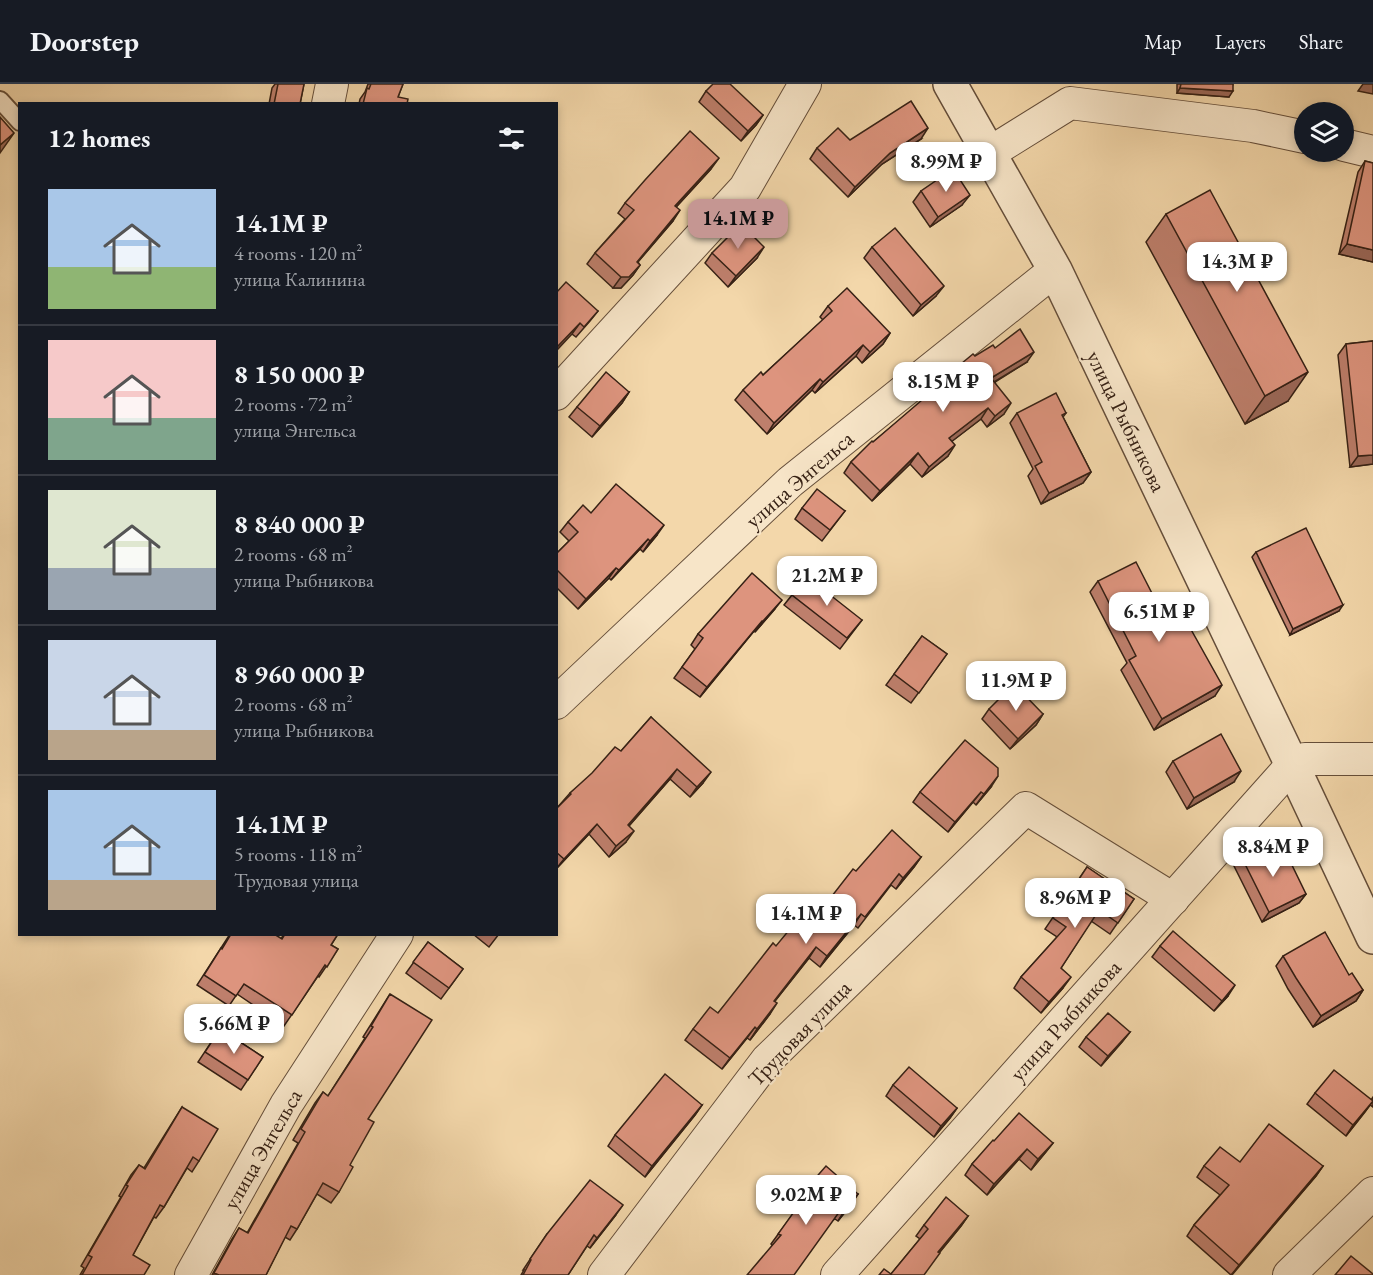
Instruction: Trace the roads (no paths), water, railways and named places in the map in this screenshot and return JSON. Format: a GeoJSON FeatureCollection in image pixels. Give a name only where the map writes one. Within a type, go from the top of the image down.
{"type":"FeatureCollection","features":[{"type":"Feature","properties":{"kind":"street"},"geometry":{"type":"LineString","coordinates":[[328,102],[332,84]]}},
{"type":"Feature","properties":{"kind":"street"},"geometry":{"type":"LineString","coordinates":[[558,392],[746,188],[804,84]]}},
{"type":"Feature","properties":{"kind":"street","name":"улица Рыбникова"},"geometry":{"type":"LineString","coordinates":[[950,84],[1055,270],[1373,937]]}},
{"type":"Feature","properties":{"kind":"street"},"geometry":{"type":"LineString","coordinates":[[989,152],[996,150],[1078,94],[1294,135]]}},
{"type":"Feature","properties":{"kind":"street"},"geometry":{"type":"LineString","coordinates":[[1354,147],[1373,152]]}},
{"type":"Feature","properties":{"kind":"street","name":"улица Энгельса"},"geometry":{"type":"LineString","coordinates":[[558,701],[789,482],[1055,270]]}},
{"type":"Feature","properties":{"kind":"street"},"geometry":{"type":"LineString","coordinates":[[1292,765],[1305,759],[1373,759]]}},
{"type":"Feature","properties":{"kind":"street","name":"улица Рыбникова"},"geometry":{"type":"LineString","coordinates":[[837,1275],[1292,765]]}},
{"type":"Feature","properties":{"kind":"street","name":"Трудовая улица"},"geometry":{"type":"LineString","coordinates":[[604,1275],[767,1060],[1026,808],[1173,898]]}},
{"type":"Feature","properties":{"kind":"street","name":"улица Энгельса"},"geometry":{"type":"LineString","coordinates":[[191,1275],[285,1105],[396,936]]}},
{"type":"Feature","properties":{"kind":"street"},"geometry":{"type":"LineString","coordinates":[[1290,1275],[1373,1193]]}},
{"type":"Feature","properties":{"kind":"lane"},"geometry":{"type":"LineString","coordinates":[[0,100],[18,120]]}}]}
